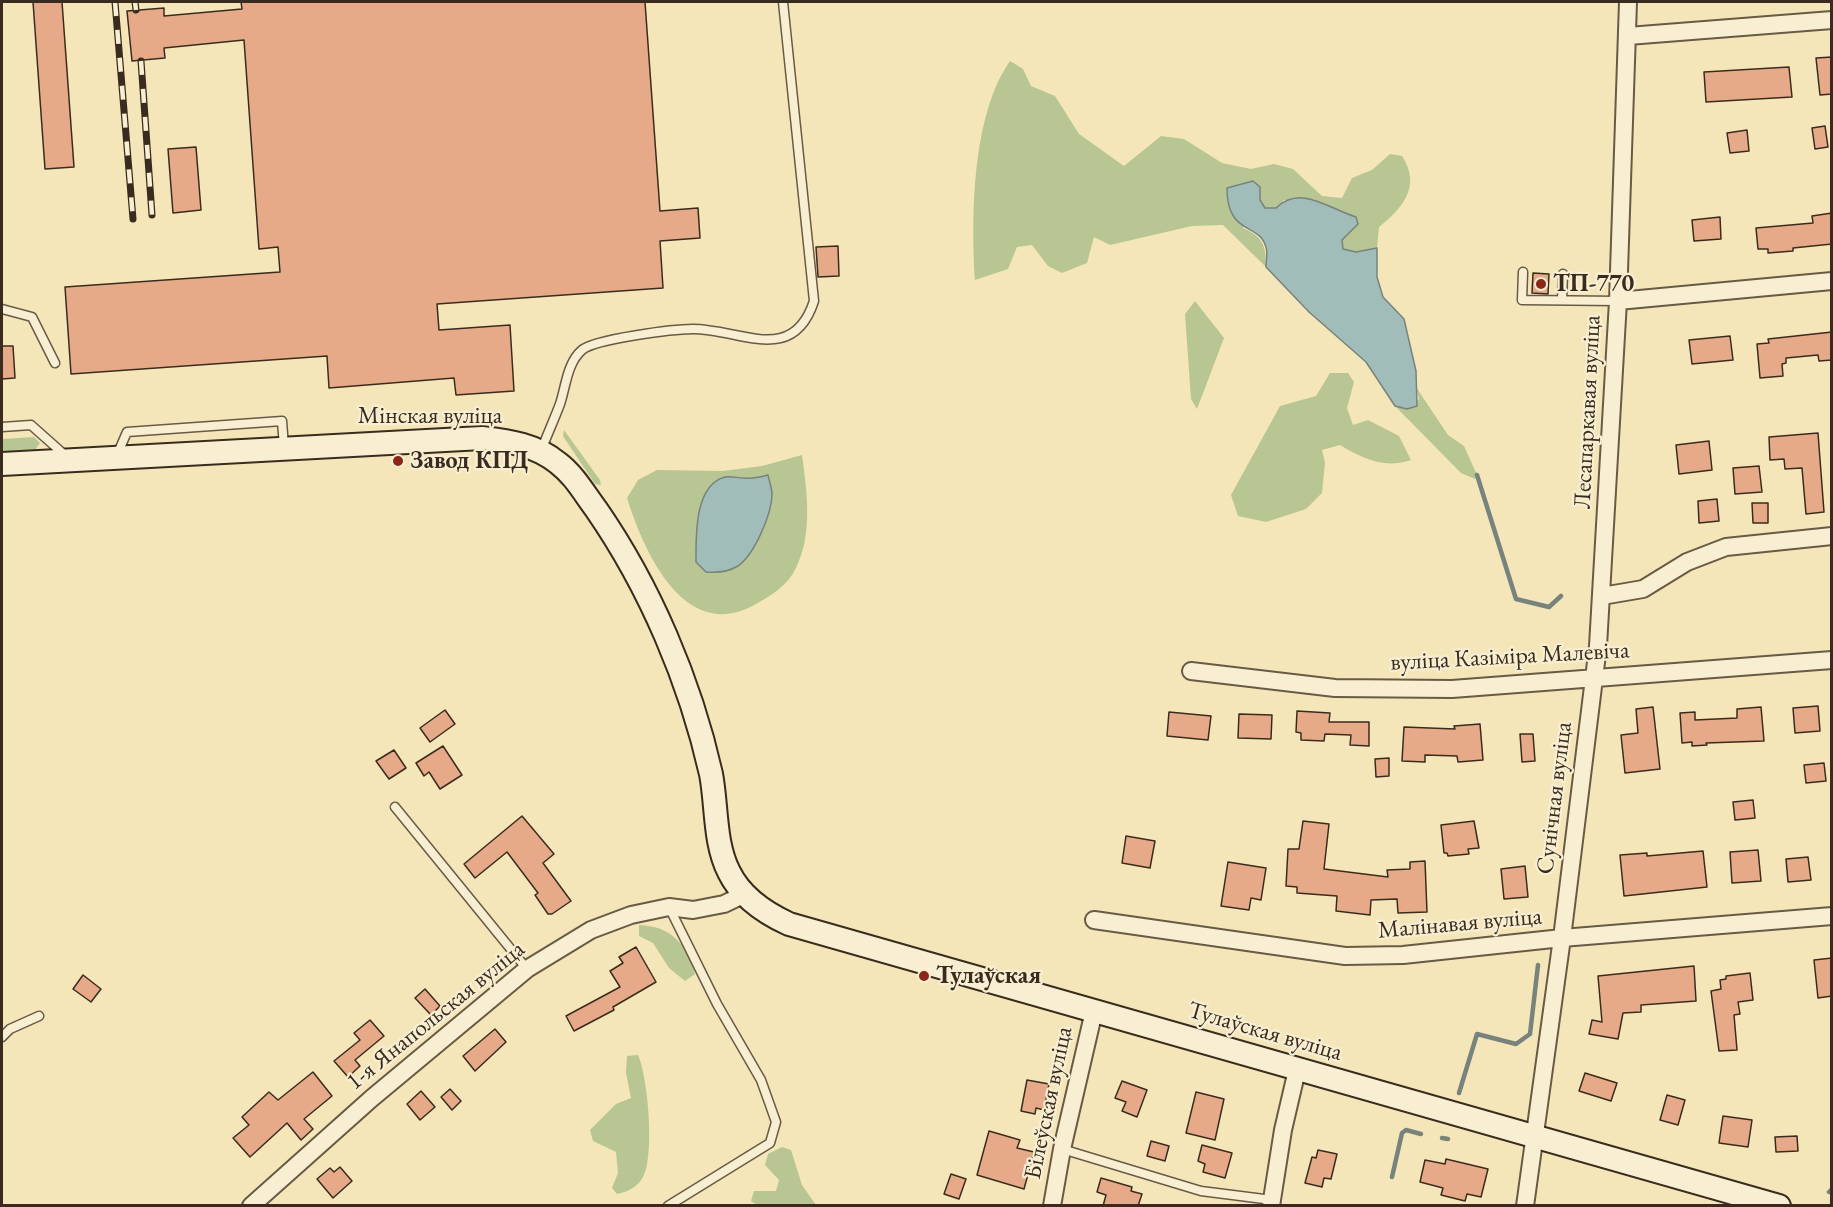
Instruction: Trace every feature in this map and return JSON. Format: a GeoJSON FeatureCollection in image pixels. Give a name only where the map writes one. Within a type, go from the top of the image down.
{"type":"FeatureCollection","features":[{"type":"Feature","properties":{"kind":"main road","name":"Мінская вуліца"},"geometry":{"type":"LineString","coordinates":[[2,464],[482,438],[511,441],[540,451],[560,464],[578,483],[624,554],[656,614],[699,728],[711,775],[723,855],[729,873],[745,894]]}},
{"type":"Feature","properties":{"kind":"main road","name":"Тулаўская вуліца"},"geometry":{"type":"LineString","coordinates":[[745,894],[765,913],[789,924],[1779,1206]]}},
{"type":"Feature","properties":{"kind":"street","name":"Лесапаркавая вуліца"},"geometry":{"type":"LineString","coordinates":[[1598,646],[1618,300],[1629,2]]}},
{"type":"Feature","properties":{"kind":"street"},"geometry":{"type":"LineString","coordinates":[[1628,36],[1832,20]]}},
{"type":"Feature","properties":{"kind":"street"},"geometry":{"type":"LineString","coordinates":[[1618,300],[1832,281]]}},
{"type":"Feature","properties":{"kind":"street"},"geometry":{"type":"LineString","coordinates":[[1602,596],[1643,589],[1687,562],[1726,547],[1832,536]]}},
{"type":"Feature","properties":{"kind":"street","name":"Сунічная вуліца"},"geometry":{"type":"LineString","coordinates":[[1525,1206],[1562,938],[1598,646]]}},
{"type":"Feature","properties":{"kind":"street","name":"вуліца Казіміра Малевіча"},"geometry":{"type":"LineString","coordinates":[[1191,671],[1335,688],[1452,689],[1832,660]]}},
{"type":"Feature","properties":{"kind":"street","name":"1-я Янапольская вуліца"},"geometry":{"type":"LineString","coordinates":[[251,1206],[390,1084],[527,969],[591,930],[631,915],[669,907],[693,910],[724,904],[745,894]]}},
{"type":"Feature","properties":{"kind":"street","name":"Малінавая вуліца"},"geometry":{"type":"LineString","coordinates":[[1094,920],[1345,956],[1403,955],[1562,938],[1832,916]]}},
{"type":"Feature","properties":{"kind":"street","name":"Білеўская вуліца"},"geometry":{"type":"LineString","coordinates":[[1052,1206],[1062,1149],[1094,1011]]}},
{"type":"Feature","properties":{"kind":"street"},"geometry":{"type":"LineString","coordinates":[[1271,1203],[1283,1130],[1297,1070]]}},
{"type":"Feature","properties":{"kind":"lane"},"geometry":{"type":"LineString","coordinates":[[540,451],[559,405],[572,362],[583,349],[603,341],[693,329],[760,341],[785,337],[802,328],[814,302],[783,2]]}},
{"type":"Feature","properties":{"kind":"lane"},"geometry":{"type":"LineString","coordinates":[[1523,272],[1522,300],[1618,300]]}},
{"type":"Feature","properties":{"kind":"lane"},"geometry":{"type":"LineString","coordinates":[[1562,299],[1563,274]]}},
{"type":"Feature","properties":{"kind":"lane"},"geometry":{"type":"LineString","coordinates":[[2,309],[32,317],[55,363]]}},
{"type":"Feature","properties":{"kind":"lane"},"geometry":{"type":"LineString","coordinates":[[2,427],[31,425],[70,459]]}},
{"type":"Feature","properties":{"kind":"lane"},"geometry":{"type":"LineString","coordinates":[[394,807],[527,969]]}},
{"type":"Feature","properties":{"kind":"lane"},"geometry":{"type":"LineString","coordinates":[[668,1206],[770,1143],[776,1122],[761,1080],[717,1004],[669,907]]}},
{"type":"Feature","properties":{"kind":"lane"},"geometry":{"type":"LineString","coordinates":[[2,1037],[10,1029],[39,1016]]}},
{"type":"Feature","properties":{"kind":"lane"},"geometry":{"type":"LineString","coordinates":[[1062,1149],[1202,1191],[1271,1203]]}},
{"type":"Feature","properties":{"kind":"green space"},"geometry":{"type":"Polygon","coordinates":[[[1010,61],[1023,69],[1031,86],[1055,96],[1079,134],[1124,166],[1161,136],[1184,139],[1222,163],[1251,169],[1274,164],[1293,169],[1322,196],[1342,198],[1352,178],[1372,170],[1390,154],[1402,156],[1408,167],[1410,187],[1402,205],[1379,227],[1377,248],[1356,252],[1343,250],[1342,240],[1358,224],[1355,217],[1325,207],[1313,199],[1284,200],[1277,208],[1265,208],[1260,200],[1260,187],[1243,228],[1259,238],[1262,243],[1266,267],[1223,225],[1192,226],[1110,245],[1094,237],[1087,263],[1062,273],[1048,266],[1032,245],[1017,247],[1008,269],[975,280],[974,197],[981,137],[997,83],[1010,61]]]}},
{"type":"Feature","properties":{"kind":"green space"},"geometry":{"type":"Polygon","coordinates":[[[1195,301],[1224,338],[1197,409],[1191,399],[1185,314],[1195,301]]]}},
{"type":"Feature","properties":{"kind":"green space"},"geometry":{"type":"Polygon","coordinates":[[[1330,373],[1348,373],[1354,382],[1347,408],[1353,425],[1368,420],[1399,436],[1411,460],[1401,463],[1383,463],[1357,455],[1340,445],[1322,450],[1325,463],[1322,493],[1306,509],[1266,522],[1238,516],[1231,495],[1280,406],[1316,396],[1330,373]]]}},
{"type":"Feature","properties":{"kind":"green space"},"geometry":{"type":"Polygon","coordinates":[[[1416,387],[1448,435],[1464,446],[1477,475],[1475,479],[1461,473],[1395,406],[1407,409],[1419,399],[1416,387]]]}},
{"type":"Feature","properties":{"kind":"green space"},"geometry":{"type":"Polygon","coordinates":[[[564,430],[600,480],[601,485],[595,484],[563,436],[564,430]]]}},
{"type":"Feature","properties":{"kind":"green space"},"geometry":{"type":"Polygon","coordinates":[[[34,437],[40,443],[35,450],[2,452],[2,439],[34,437]]]}},
{"type":"Feature","properties":{"kind":"green space"},"geometry":{"type":"Polygon","coordinates":[[[802,455],[806,483],[807,527],[796,568],[789,580],[768,597],[731,613],[708,612],[688,603],[671,587],[657,566],[644,543],[627,498],[638,480],[657,470],[723,471],[762,466],[802,455]],[[728,477],[705,495],[698,518],[696,562],[752,549],[766,522],[772,494],[746,479],[728,477]]]}},
{"type":"Feature","properties":{"kind":"green space"},"geometry":{"type":"Polygon","coordinates":[[[639,925],[660,929],[676,939],[692,963],[695,974],[685,981],[669,968],[653,943],[639,936],[639,925]]]}},
{"type":"Feature","properties":{"kind":"green space"},"geometry":{"type":"Polygon","coordinates":[[[638,1055],[645,1080],[649,1116],[647,1167],[638,1184],[617,1194],[612,1188],[618,1173],[616,1152],[593,1141],[590,1130],[616,1104],[631,1098],[626,1073],[627,1056],[638,1055]]]}},
{"type":"Feature","properties":{"kind":"green space"},"geometry":{"type":"Polygon","coordinates":[[[782,1147],[791,1150],[802,1185],[816,1205],[757,1205],[751,1201],[754,1191],[776,1191],[779,1180],[765,1165],[768,1154],[782,1147]]]}},
{"type":"Feature","properties":{"kind":"water"},"geometry":{"type":"Polygon","coordinates":[[[1253,181],[1260,187],[1260,200],[1265,208],[1276,208],[1286,201],[1305,198],[1356,217],[1358,224],[1342,240],[1343,249],[1356,252],[1377,248],[1377,277],[1383,297],[1404,319],[1416,371],[1417,406],[1407,409],[1395,406],[1366,362],[1309,312],[1266,267],[1267,249],[1262,239],[1237,221],[1228,203],[1227,188],[1253,181]]]}},
{"type":"Feature","properties":{"kind":"water"},"geometry":{"type":"Polygon","coordinates":[[[768,475],[772,492],[771,502],[756,544],[738,566],[722,572],[706,572],[696,562],[696,539],[699,513],[707,490],[715,482],[725,477],[750,478],[768,475]]]}},
{"type":"Feature","properties":{"kind":"building"},"geometry":{"type":"Polygon","coordinates":[[[33,2],[62,2],[74,167],[45,169],[33,2]]]}},
{"type":"Feature","properties":{"kind":"building"},"geometry":{"type":"Polygon","coordinates":[[[241,2],[645,2],[660,211],[698,208],[700,238],[660,241],[663,288],[437,304],[439,330],[510,325],[514,391],[456,395],[454,378],[329,388],[327,356],[71,374],[65,287],[280,272],[278,247],[259,249],[244,40],[164,48],[165,58],[132,61],[127,11],[164,8],[164,16],[242,9],[241,2]]]}},
{"type":"Feature","properties":{"kind":"building"},"geometry":{"type":"Polygon","coordinates":[[[1832,57],[1832,94],[1820,95],[1816,58],[1832,57]]]}},
{"type":"Feature","properties":{"kind":"building"},"geometry":{"type":"Polygon","coordinates":[[[1789,67],[1792,97],[1706,102],[1704,72],[1789,67]]]}},
{"type":"Feature","properties":{"kind":"building"},"geometry":{"type":"Polygon","coordinates":[[[1825,126],[1828,147],[1815,149],[1812,128],[1825,126]]]}},
{"type":"Feature","properties":{"kind":"building"},"geometry":{"type":"Polygon","coordinates":[[[1747,130],[1749,151],[1730,153],[1727,133],[1747,130]]]}},
{"type":"Feature","properties":{"kind":"building"},"geometry":{"type":"Polygon","coordinates":[[[196,147],[201,210],[173,213],[168,149],[196,147]]]}},
{"type":"Feature","properties":{"kind":"building"},"geometry":{"type":"Polygon","coordinates":[[[1832,213],[1832,244],[1768,253],[1768,249],[1758,249],[1756,228],[1813,223],[1812,216],[1832,213]]]}},
{"type":"Feature","properties":{"kind":"building"},"geometry":{"type":"Polygon","coordinates":[[[1720,217],[1721,239],[1694,241],[1692,220],[1720,217]]]}},
{"type":"Feature","properties":{"kind":"building"},"geometry":{"type":"Polygon","coordinates":[[[838,246],[839,276],[818,277],[816,247],[838,246]]]}},
{"type":"Feature","properties":{"kind":"building","name":"ТП-770"},"geometry":{"type":"Polygon","coordinates":[[[1533,273],[1549,274],[1548,294],[1532,293],[1533,273]]]}},
{"type":"Feature","properties":{"kind":"building"},"geometry":{"type":"Polygon","coordinates":[[[1832,332],[1832,360],[1819,361],[1818,355],[1786,358],[1786,363],[1782,364],[1783,376],[1760,378],[1757,344],[1769,343],[1768,339],[1832,332]]]}},
{"type":"Feature","properties":{"kind":"building"},"geometry":{"type":"Polygon","coordinates":[[[1730,336],[1733,360],[1692,364],[1689,340],[1730,336]]]}},
{"type":"Feature","properties":{"kind":"building"},"geometry":{"type":"Polygon","coordinates":[[[2,346],[13,346],[15,378],[2,379],[2,346]]]}},
{"type":"Feature","properties":{"kind":"building"},"geometry":{"type":"Polygon","coordinates":[[[1818,433],[1824,512],[1806,514],[1802,468],[1785,469],[1784,459],[1770,460],[1769,437],[1818,433]]]}},
{"type":"Feature","properties":{"kind":"building"},"geometry":{"type":"Polygon","coordinates":[[[1709,441],[1712,470],[1679,474],[1676,445],[1709,441]]]}},
{"type":"Feature","properties":{"kind":"building"},"geometry":{"type":"Polygon","coordinates":[[[1759,466],[1762,492],[1735,494],[1733,468],[1759,466]]]}},
{"type":"Feature","properties":{"kind":"building"},"geometry":{"type":"Polygon","coordinates":[[[1717,499],[1719,521],[1699,523],[1698,501],[1717,499]]]}},
{"type":"Feature","properties":{"kind":"building"},"geometry":{"type":"Polygon","coordinates":[[[1752,503],[1768,503],[1768,523],[1753,523],[1752,503]]]}},
{"type":"Feature","properties":{"kind":"building"},"geometry":{"type":"Polygon","coordinates":[[[1818,706],[1820,731],[1795,733],[1793,708],[1818,706]]]}},
{"type":"Feature","properties":{"kind":"building"},"geometry":{"type":"Polygon","coordinates":[[[1653,707],[1660,769],[1625,773],[1621,735],[1638,733],[1636,709],[1653,707]]]}},
{"type":"Feature","properties":{"kind":"building"},"geometry":{"type":"Polygon","coordinates":[[[1761,707],[1764,741],[1706,743],[1707,745],[1692,746],[1692,742],[1682,743],[1680,713],[1695,712],[1695,720],[1737,718],[1737,709],[1761,707]]]}},
{"type":"Feature","properties":{"kind":"building"},"geometry":{"type":"Polygon","coordinates":[[[445,710],[455,724],[430,742],[420,728],[445,710]]]}},
{"type":"Feature","properties":{"kind":"building"},"geometry":{"type":"Polygon","coordinates":[[[1297,711],[1330,713],[1329,722],[1369,722],[1369,746],[1350,745],[1351,735],[1325,734],[1324,741],[1301,740],[1301,733],[1296,732],[1297,711]]]}},
{"type":"Feature","properties":{"kind":"building"},"geometry":{"type":"Polygon","coordinates":[[[1169,712],[1211,716],[1208,740],[1167,736],[1169,712]]]}},
{"type":"Feature","properties":{"kind":"building"},"geometry":{"type":"Polygon","coordinates":[[[1239,714],[1272,715],[1271,739],[1238,738],[1239,714]]]}},
{"type":"Feature","properties":{"kind":"building"},"geometry":{"type":"Polygon","coordinates":[[[1480,724],[1483,760],[1458,762],[1457,756],[1425,755],[1425,762],[1402,761],[1404,727],[1455,729],[1454,726],[1480,724]]]}},
{"type":"Feature","properties":{"kind":"building"},"geometry":{"type":"Polygon","coordinates":[[[1520,734],[1533,734],[1535,761],[1522,762],[1520,734]]]}},
{"type":"Feature","properties":{"kind":"building"},"geometry":{"type":"Polygon","coordinates":[[[443,746],[462,775],[440,789],[429,772],[424,776],[416,763],[443,746]]]}},
{"type":"Feature","properties":{"kind":"building"},"geometry":{"type":"Polygon","coordinates":[[[394,750],[406,768],[389,779],[376,761],[394,750]]]}},
{"type":"Feature","properties":{"kind":"building"},"geometry":{"type":"Polygon","coordinates":[[[1389,758],[1389,776],[1376,777],[1375,759],[1389,758]]]}},
{"type":"Feature","properties":{"kind":"building"},"geometry":{"type":"Polygon","coordinates":[[[1824,763],[1826,781],[1806,783],[1804,765],[1824,763]]]}},
{"type":"Feature","properties":{"kind":"building"},"geometry":{"type":"Polygon","coordinates":[[[1753,800],[1755,818],[1735,820],[1733,802],[1753,800]]]}},
{"type":"Feature","properties":{"kind":"building"},"geometry":{"type":"Polygon","coordinates":[[[522,816],[554,854],[543,863],[571,901],[552,914],[548,914],[535,895],[538,893],[507,852],[475,878],[464,864],[522,816]]]}},
{"type":"Feature","properties":{"kind":"building"},"geometry":{"type":"Polygon","coordinates":[[[1303,821],[1329,824],[1324,869],[1388,877],[1387,870],[1410,869],[1410,862],[1425,861],[1427,912],[1398,913],[1397,899],[1371,900],[1370,915],[1336,911],[1337,896],[1297,893],[1297,887],[1286,886],[1288,849],[1299,849],[1303,821]]]}},
{"type":"Feature","properties":{"kind":"building"},"geometry":{"type":"Polygon","coordinates":[[[1474,821],[1479,848],[1468,849],[1469,854],[1448,856],[1444,853],[1441,825],[1474,821]]]}},
{"type":"Feature","properties":{"kind":"building"},"geometry":{"type":"Polygon","coordinates":[[[1126,836],[1155,841],[1150,868],[1122,863],[1126,836]]]}},
{"type":"Feature","properties":{"kind":"building"},"geometry":{"type":"Polygon","coordinates":[[[1758,850],[1761,881],[1732,883],[1730,852],[1758,850]]]}},
{"type":"Feature","properties":{"kind":"building"},"geometry":{"type":"Polygon","coordinates":[[[1703,851],[1707,887],[1624,896],[1620,855],[1647,853],[1647,856],[1703,851]]]}},
{"type":"Feature","properties":{"kind":"building"},"geometry":{"type":"Polygon","coordinates":[[[1808,857],[1811,880],[1788,882],[1786,859],[1808,857]]]}},
{"type":"Feature","properties":{"kind":"building"},"geometry":{"type":"Polygon","coordinates":[[[1228,862],[1266,868],[1261,900],[1251,898],[1249,910],[1221,906],[1228,862]]]}},
{"type":"Feature","properties":{"kind":"building"},"geometry":{"type":"Polygon","coordinates":[[[1525,866],[1528,897],[1504,899],[1501,869],[1525,866]]]}},
{"type":"Feature","properties":{"kind":"building"},"geometry":{"type":"Polygon","coordinates":[[[636,947],[656,982],[613,1007],[614,1010],[574,1031],[566,1016],[620,987],[610,971],[623,963],[619,957],[636,947]]]}},
{"type":"Feature","properties":{"kind":"building"},"geometry":{"type":"Polygon","coordinates":[[[1832,958],[1832,996],[1818,998],[1814,960],[1832,958]]]}},
{"type":"Feature","properties":{"kind":"building"},"geometry":{"type":"Polygon","coordinates":[[[1694,966],[1696,1001],[1641,1005],[1641,1012],[1623,1013],[1618,1039],[1589,1034],[1592,1020],[1602,1022],[1598,976],[1694,966]]]}},
{"type":"Feature","properties":{"kind":"building"},"geometry":{"type":"Polygon","coordinates":[[[1750,973],[1753,1000],[1738,1002],[1740,1014],[1734,1015],[1737,1050],[1719,1051],[1711,991],[1721,989],[1720,980],[1726,979],[1726,976],[1750,973]]]}},
{"type":"Feature","properties":{"kind":"building"},"geometry":{"type":"Polygon","coordinates":[[[83,975],[101,989],[91,1002],[73,989],[83,975]]]}},
{"type":"Feature","properties":{"kind":"building"},"geometry":{"type":"Polygon","coordinates":[[[425,989],[440,1006],[431,1015],[415,998],[425,989]]]}},
{"type":"Feature","properties":{"kind":"building"},"geometry":{"type":"Polygon","coordinates":[[[370,1020],[384,1036],[355,1060],[360,1066],[348,1077],[334,1061],[360,1040],[354,1033],[370,1020]]]}},
{"type":"Feature","properties":{"kind":"building"},"geometry":{"type":"Polygon","coordinates":[[[495,1029],[506,1042],[475,1071],[463,1056],[495,1029]]]}},
{"type":"Feature","properties":{"kind":"building"},"geometry":{"type":"Polygon","coordinates":[[[313,1072],[332,1096],[304,1119],[313,1129],[301,1140],[287,1123],[250,1157],[233,1138],[249,1125],[242,1117],[269,1092],[278,1100],[313,1072]]]}},
{"type":"Feature","properties":{"kind":"building"},"geometry":{"type":"Polygon","coordinates":[[[1585,1073],[1617,1083],[1611,1101],[1579,1091],[1585,1073]]]}},
{"type":"Feature","properties":{"kind":"building"},"geometry":{"type":"Polygon","coordinates":[[[1027,1080],[1049,1084],[1044,1110],[1036,1108],[1035,1114],[1021,1111],[1027,1080]]]}},
{"type":"Feature","properties":{"kind":"building"},"geometry":{"type":"Polygon","coordinates":[[[1122,1081],[1147,1090],[1137,1117],[1122,1111],[1126,1102],[1115,1098],[1122,1081]]]}},
{"type":"Feature","properties":{"kind":"building"},"geometry":{"type":"Polygon","coordinates":[[[450,1089],[461,1101],[452,1110],[441,1097],[450,1089]]]}},
{"type":"Feature","properties":{"kind":"building"},"geometry":{"type":"Polygon","coordinates":[[[421,1091],[435,1107],[420,1120],[407,1104],[421,1091]]]}},
{"type":"Feature","properties":{"kind":"building"},"geometry":{"type":"Polygon","coordinates":[[[1196,1092],[1224,1099],[1215,1140],[1186,1133],[1196,1092]]]}},
{"type":"Feature","properties":{"kind":"building"},"geometry":{"type":"Polygon","coordinates":[[[1667,1095],[1685,1100],[1678,1125],[1660,1120],[1667,1095]]]}},
{"type":"Feature","properties":{"kind":"building"},"geometry":{"type":"Polygon","coordinates":[[[1723,1116],[1752,1120],[1748,1147],[1719,1143],[1723,1116]]]}},
{"type":"Feature","properties":{"kind":"building"},"geometry":{"type":"Polygon","coordinates":[[[989,1131],[1020,1140],[1017,1148],[1034,1152],[1024,1189],[977,1175],[989,1131]]]}},
{"type":"Feature","properties":{"kind":"building"},"geometry":{"type":"Polygon","coordinates":[[[1797,1136],[1798,1151],[1776,1152],[1775,1137],[1797,1136]]]}},
{"type":"Feature","properties":{"kind":"building"},"geometry":{"type":"Polygon","coordinates":[[[1151,1141],[1169,1146],[1165,1161],[1147,1156],[1151,1141]]]}},
{"type":"Feature","properties":{"kind":"building"},"geometry":{"type":"Polygon","coordinates":[[[1202,1145],[1232,1153],[1225,1178],[1203,1172],[1205,1164],[1198,1161],[1202,1145]]]}},
{"type":"Feature","properties":{"kind":"building"},"geometry":{"type":"Polygon","coordinates":[[[1318,1150],[1337,1154],[1331,1179],[1324,1178],[1322,1187],[1305,1183],[1312,1157],[1316,1158],[1318,1150]]]}},
{"type":"Feature","properties":{"kind":"building"},"geometry":{"type":"Polygon","coordinates":[[[1446,1159],[1488,1169],[1481,1197],[1467,1194],[1465,1201],[1441,1195],[1443,1188],[1420,1182],[1425,1160],[1445,1164],[1446,1159]]]}},
{"type":"Feature","properties":{"kind":"building"},"geometry":{"type":"Polygon","coordinates":[[[340,1167],[352,1181],[333,1198],[317,1179],[330,1168],[334,1172],[340,1167]]]}},
{"type":"Feature","properties":{"kind":"building"},"geometry":{"type":"Polygon","coordinates":[[[951,1174],[966,1179],[959,1199],[944,1194],[951,1174]]]}},
{"type":"Feature","properties":{"kind":"building"},"geometry":{"type":"Polygon","coordinates":[[[1101,1178],[1132,1187],[1131,1191],[1142,1194],[1138,1206],[1103,1206],[1106,1195],[1097,1192],[1101,1178]]]}},
{"type":"Feature","properties":{"kind":"waterway"},"geometry":{"type":"LineString","coordinates":[[1477,475],[1516,599],[1549,607],[1561,596]]}},
{"type":"Feature","properties":{"kind":"waterway"},"geometry":{"type":"LineString","coordinates":[[1459,1093],[1477,1034],[1516,1044],[1530,1034],[1538,965]]}},
{"type":"Feature","properties":{"kind":"waterway"},"geometry":{"type":"LineString","coordinates":[[1392,1177],[1402,1133],[1406,1130],[1421,1134]]}},
{"type":"Feature","properties":{"kind":"waterway"},"geometry":{"type":"LineString","coordinates":[[1442,1138],[1448,1139]]}},
{"type":"Feature","properties":{"kind":"waterway"},"geometry":{"type":"LineString","coordinates":[[1829,1192],[1832,1189]]}},
{"type":"Feature","properties":{"kind":"railway"},"geometry":{"type":"LineString","coordinates":[[115,2],[133,219]]}},
{"type":"Feature","properties":{"kind":"railway"},"geometry":{"type":"LineString","coordinates":[[135,2],[136,10]]}},
{"type":"Feature","properties":{"kind":"railway"},"geometry":{"type":"LineString","coordinates":[[141,61],[152,215]]}},
{"type":"Feature","properties":{"kind":"place","name":"ТП-770"},"geometry":{"type":"Point","coordinates":[1541,284]}},
{"type":"Feature","properties":{"kind":"place","name":"Завод КПД"},"geometry":{"type":"Point","coordinates":[398,461]}},
{"type":"Feature","properties":{"kind":"place","name":"Тулаўская"},"geometry":{"type":"Point","coordinates":[924,976]}}]}
